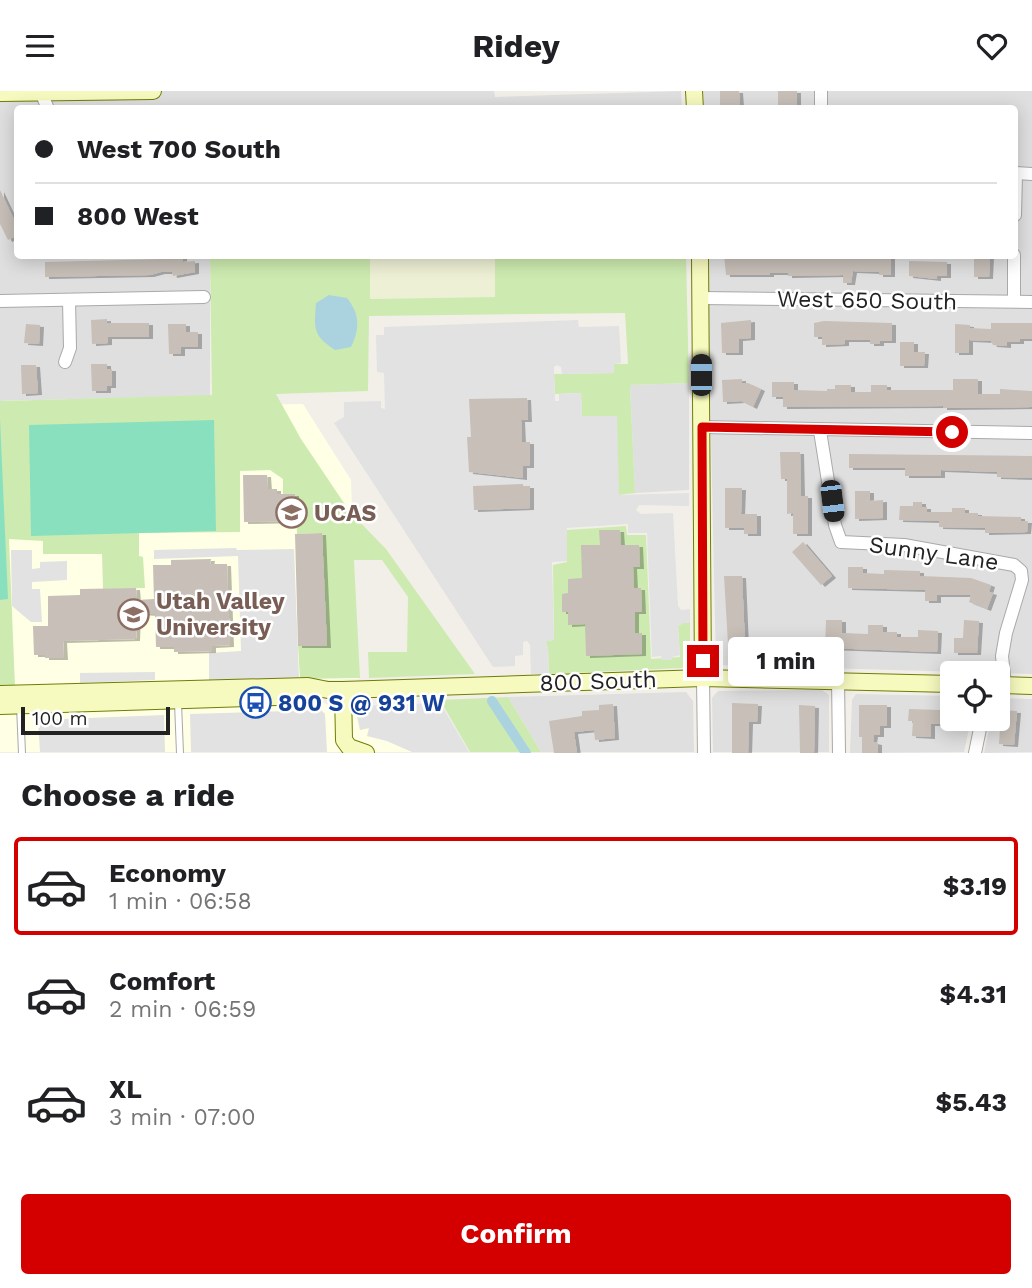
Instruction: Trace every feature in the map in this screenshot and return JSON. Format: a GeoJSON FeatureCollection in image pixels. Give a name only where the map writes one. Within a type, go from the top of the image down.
{"type":"FeatureCollection","features":[{"type":"Feature","properties":{"kind":"street"},"geometry":{"type":"LineString","coordinates":[[0,93],[153,91]]}},
{"type":"Feature","properties":{"kind":"street"},"geometry":{"type":"LineString","coordinates":[[700,259],[704,753]]}},
{"type":"Feature","properties":{"kind":"street"},"geometry":{"type":"LineString","coordinates":[[1014,259],[1014,301]]}},
{"type":"Feature","properties":{"kind":"street"},"geometry":{"type":"LineString","coordinates":[[0,301],[204,297]]}},
{"type":"Feature","properties":{"kind":"street","name":"West 650 South"},"geometry":{"type":"LineString","coordinates":[[701,298],[1032,302]]}},
{"type":"Feature","properties":{"kind":"street"},"geometry":{"type":"LineString","coordinates":[[65,362],[70,348],[69,300]]}},
{"type":"Feature","properties":{"kind":"street"},"geometry":{"type":"LineString","coordinates":[[702,427],[1032,433]]}},
{"type":"Feature","properties":{"kind":"street","name":"Sunny Lane"},"geometry":{"type":"LineString","coordinates":[[820,431],[835,525],[841,542],[904,545],[1014,565],[1021,572],[1023,580],[1006,633],[1002,661]]}},
{"type":"Feature","properties":{"kind":"street","name":"800 South"},"geometry":{"type":"LineString","coordinates":[[0,694],[215,694],[308,686],[335,690],[703,678],[838,679],[940,683]]}},
{"type":"Feature","properties":{"kind":"street"},"geometry":{"type":"LineString","coordinates":[[838,679],[839,753]]}},
{"type":"Feature","properties":{"kind":"street"},"geometry":{"type":"LineString","coordinates":[[1010,685],[1032,686]]}},
{"type":"Feature","properties":{"kind":"street"},"geometry":{"type":"LineString","coordinates":[[335,690],[344,740],[349,747],[366,753]]}},
{"type":"Feature","properties":{"kind":"street"},"geometry":{"type":"LineString","coordinates":[[20,705],[27,700],[49,698],[54,694]]}},
{"type":"Feature","properties":{"kind":"street","name":"800 South"},"geometry":{"type":"LineString","coordinates":[[0,706],[178,701],[215,694]]}},
{"type":"Feature","properties":{"kind":"street"},"geometry":{"type":"LineString","coordinates":[[975,753],[980,731]]}},
{"type":"Feature","properties":{"kind":"lane"},"geometry":{"type":"LineString","coordinates":[[178,701],[180,753]]}},
{"type":"Feature","properties":{"kind":"lane"},"geometry":{"type":"LineString","coordinates":[[20,705],[22,753]]}},
{"type":"Feature","properties":{"kind":"shaded area"},"geometry":{"type":"Polygon","coordinates":[[[0,91],[494,91],[495,97],[681,91],[682,105],[14,105],[14,259],[210,259],[210,396],[0,401],[0,91]]]}},
{"type":"Feature","properties":{"kind":"shaded area"},"geometry":{"type":"Polygon","coordinates":[[[703,91],[1032,91],[1032,674],[1010,673],[1010,661],[940,661],[940,671],[716,665],[707,259],[1018,259],[1018,105],[704,105],[703,91]]]}},
{"type":"Feature","properties":{"kind":"shaded area"},"geometry":{"type":"Polygon","coordinates":[[[370,259],[495,259],[495,297],[369,299],[370,259]]]}},
{"type":"Feature","properties":{"kind":"shaded area"},"geometry":{"type":"Polygon","coordinates":[[[578,320],[579,327],[619,326],[621,363],[614,364],[614,373],[562,374],[561,367],[557,365],[554,367],[555,401],[559,401],[559,394],[581,393],[582,416],[617,416],[619,495],[689,493],[689,506],[639,505],[636,510],[641,514],[673,513],[678,606],[681,610],[690,609],[690,623],[678,626],[680,655],[672,657],[672,660],[662,660],[661,656],[652,657],[647,533],[628,533],[628,524],[567,528],[567,561],[552,562],[554,640],[545,642],[548,648],[549,674],[531,674],[530,645],[527,641],[523,642],[523,655],[515,656],[515,666],[493,667],[334,423],[344,417],[344,402],[381,401],[381,408],[385,409],[384,373],[377,372],[376,335],[384,335],[384,327],[578,320]]]}},
{"type":"Feature","properties":{"kind":"shaded area"},"geometry":{"type":"Polygon","coordinates":[[[689,383],[689,490],[635,493],[630,385],[689,383]]]}},
{"type":"Feature","properties":{"kind":"shaded area","name":"Utah Valley University"},"geometry":{"type":"Polygon","coordinates":[[[210,396],[227,405],[303,404],[351,480],[358,679],[270,682],[357,716],[360,729],[369,728],[368,736],[412,752],[0,752],[0,401],[210,396]]]}},
{"type":"Feature","properties":{"kind":"shaded area"},"geometry":{"type":"Polygon","coordinates":[[[294,549],[299,678],[209,680],[209,653],[241,651],[238,556],[154,559],[154,550],[294,549]]]}},
{"type":"Feature","properties":{"kind":"shaded area"},"geometry":{"type":"Polygon","coordinates":[[[11,550],[32,550],[32,569],[40,568],[40,562],[67,561],[67,580],[32,582],[32,589],[40,589],[42,622],[31,622],[12,606],[11,550]]]}},
{"type":"Feature","properties":{"kind":"shaded area"},"geometry":{"type":"Polygon","coordinates":[[[155,672],[155,680],[80,683],[80,673],[155,672]]]}},
{"type":"Feature","properties":{"kind":"shaded area"},"geometry":{"type":"Polygon","coordinates":[[[822,690],[829,695],[829,752],[713,752],[712,698],[718,691],[822,690]]]}},
{"type":"Feature","properties":{"kind":"shaded area"},"geometry":{"type":"Polygon","coordinates":[[[686,692],[693,701],[694,752],[541,752],[508,697],[686,692]]]}},
{"type":"Feature","properties":{"kind":"shaded area"},"geometry":{"type":"Polygon","coordinates":[[[856,694],[940,696],[940,731],[968,731],[964,752],[850,753],[852,700],[856,694]]]}},
{"type":"Feature","properties":{"kind":"shaded area"},"geometry":{"type":"Polygon","coordinates":[[[1010,698],[1032,699],[1032,752],[984,753],[989,731],[1010,731],[1010,698]]]}},
{"type":"Feature","properties":{"kind":"shaded area"},"geometry":{"type":"Polygon","coordinates":[[[434,703],[435,712],[443,708],[469,752],[412,752],[367,736],[369,728],[360,730],[357,716],[365,714],[365,706],[434,703]]]}},
{"type":"Feature","properties":{"kind":"shaded area"},"geometry":{"type":"Polygon","coordinates":[[[321,710],[325,714],[327,752],[191,752],[190,714],[321,710]]]}},
{"type":"Feature","properties":{"kind":"shaded area"},"geometry":{"type":"Polygon","coordinates":[[[164,715],[165,752],[40,752],[38,720],[164,715]]]}},
{"type":"Feature","properties":{"kind":"green space"},"geometry":{"type":"Polygon","coordinates":[[[210,259],[370,259],[370,299],[495,297],[495,259],[686,259],[689,383],[630,385],[635,493],[618,495],[582,416],[581,393],[555,394],[554,374],[614,373],[614,364],[628,364],[625,313],[369,316],[368,391],[276,394],[301,439],[350,512],[386,549],[475,674],[369,678],[368,652],[407,652],[408,597],[382,560],[354,560],[360,678],[300,679],[298,646],[326,646],[322,533],[297,534],[295,494],[283,494],[283,479],[270,470],[240,471],[240,532],[139,533],[139,556],[143,557],[145,588],[103,589],[102,554],[43,554],[43,541],[9,539],[15,687],[0,688],[0,401],[212,395],[210,259]]]}},
{"type":"Feature","properties":{"kind":"green space"},"geometry":{"type":"Polygon","coordinates":[[[0,419],[8,599],[0,600],[0,419]]]}},
{"type":"Feature","properties":{"kind":"green space"},"geometry":{"type":"Polygon","coordinates":[[[214,420],[216,531],[31,536],[29,425],[214,420]]]}},
{"type":"Feature","properties":{"kind":"green space"},"geometry":{"type":"Polygon","coordinates":[[[626,526],[627,535],[646,535],[651,659],[680,657],[678,626],[683,623],[690,623],[690,658],[682,668],[549,674],[548,648],[545,641],[554,640],[553,565],[567,562],[567,530],[626,526]]]}},
{"type":"Feature","properties":{"kind":"green space"},"geometry":{"type":"Polygon","coordinates":[[[508,697],[541,752],[470,752],[440,700],[508,697]]]}},
{"type":"Feature","properties":{"kind":"water"},"geometry":{"type":"Polygon","coordinates":[[[329,295],[347,298],[354,310],[357,328],[351,347],[335,350],[322,340],[316,331],[316,303],[329,295]]]}},
{"type":"Feature","properties":{"kind":"building"},"geometry":{"type":"Polygon","coordinates":[[[720,91],[739,91],[740,105],[720,105],[720,91]]]}},
{"type":"Feature","properties":{"kind":"building"},"geometry":{"type":"Polygon","coordinates":[[[778,91],[797,91],[797,105],[778,105],[778,91]]]}},
{"type":"Feature","properties":{"kind":"building"},"geometry":{"type":"Polygon","coordinates":[[[0,190],[14,220],[14,237],[8,240],[0,224],[0,190]]]}},
{"type":"Feature","properties":{"kind":"building"},"geometry":{"type":"Polygon","coordinates":[[[183,259],[183,262],[195,261],[195,272],[173,276],[172,272],[161,272],[150,275],[45,277],[45,262],[183,259]]]}},
{"type":"Feature","properties":{"kind":"building"},"geometry":{"type":"Polygon","coordinates":[[[724,259],[891,259],[891,275],[853,271],[851,283],[843,283],[843,275],[726,275],[724,259]]]}},
{"type":"Feature","properties":{"kind":"building"},"geometry":{"type":"Polygon","coordinates":[[[974,259],[990,259],[989,277],[974,277],[974,259]]]}},
{"type":"Feature","properties":{"kind":"building"},"geometry":{"type":"Polygon","coordinates":[[[909,261],[947,262],[947,276],[937,276],[937,279],[909,276],[909,261]]]}},
{"type":"Feature","properties":{"kind":"building"},"geometry":{"type":"Polygon","coordinates":[[[107,319],[107,323],[149,323],[149,337],[108,337],[108,343],[92,344],[91,320],[107,319]]]}},
{"type":"Feature","properties":{"kind":"building"},"geometry":{"type":"Polygon","coordinates":[[[751,320],[751,338],[739,339],[739,353],[722,353],[721,323],[751,320]]]}},
{"type":"Feature","properties":{"kind":"building"},"geometry":{"type":"Polygon","coordinates":[[[814,323],[892,323],[892,341],[870,344],[870,340],[845,340],[845,344],[822,345],[822,337],[814,337],[814,323]]]}},
{"type":"Feature","properties":{"kind":"building"},"geometry":{"type":"Polygon","coordinates":[[[991,323],[1032,323],[1032,339],[1007,342],[1007,346],[993,345],[991,341],[969,340],[969,353],[955,353],[955,324],[991,329],[991,323]]]}},
{"type":"Feature","properties":{"kind":"building"},"geometry":{"type":"Polygon","coordinates":[[[26,324],[40,325],[39,344],[24,343],[26,324]]]}},
{"type":"Feature","properties":{"kind":"building"},"geometry":{"type":"Polygon","coordinates":[[[168,324],[186,324],[186,332],[198,332],[198,347],[181,347],[181,354],[169,354],[168,324]]]}},
{"type":"Feature","properties":{"kind":"building"},"geometry":{"type":"Polygon","coordinates":[[[900,342],[914,342],[914,352],[925,352],[924,366],[900,366],[900,342]]]}},
{"type":"Feature","properties":{"kind":"building"},"geometry":{"type":"Polygon","coordinates":[[[91,364],[107,364],[107,369],[112,369],[112,386],[107,386],[107,391],[92,391],[91,364]]]}},
{"type":"Feature","properties":{"kind":"building"},"geometry":{"type":"Polygon","coordinates":[[[21,365],[36,365],[38,393],[22,394],[21,365]]]}},
{"type":"Feature","properties":{"kind":"building"},"geometry":{"type":"Polygon","coordinates":[[[742,379],[742,383],[761,389],[753,407],[741,401],[723,402],[722,380],[742,379]]]}},
{"type":"Feature","properties":{"kind":"building"},"geometry":{"type":"Polygon","coordinates":[[[953,379],[978,379],[978,394],[1000,394],[1000,389],[1032,391],[1032,407],[783,407],[783,397],[772,397],[772,382],[794,382],[794,390],[827,391],[835,389],[835,385],[851,385],[851,392],[871,392],[871,385],[887,385],[887,390],[953,390],[953,379]]]}},
{"type":"Feature","properties":{"kind":"building"},"geometry":{"type":"Polygon","coordinates":[[[527,398],[528,420],[521,420],[522,442],[530,442],[530,466],[523,466],[523,478],[469,472],[469,399],[527,398]]]}},
{"type":"Feature","properties":{"kind":"building"},"geometry":{"type":"Polygon","coordinates":[[[780,452],[800,452],[801,496],[808,496],[808,534],[793,534],[793,513],[787,514],[787,479],[781,479],[780,452]]]}},
{"type":"Feature","properties":{"kind":"building"},"geometry":{"type":"Polygon","coordinates":[[[849,454],[1032,456],[1032,478],[997,477],[997,472],[941,470],[941,476],[905,476],[905,468],[849,468],[849,454]]]}},
{"type":"Feature","properties":{"kind":"building"},"geometry":{"type":"Polygon","coordinates":[[[243,475],[267,475],[268,489],[277,489],[277,494],[295,494],[295,521],[244,522],[243,475]]]}},
{"type":"Feature","properties":{"kind":"building"},"geometry":{"type":"Polygon","coordinates":[[[473,486],[530,486],[530,508],[474,510],[473,486]]]}},
{"type":"Feature","properties":{"kind":"building"},"geometry":{"type":"Polygon","coordinates":[[[725,488],[742,488],[741,514],[757,514],[757,534],[744,534],[744,528],[725,528],[725,488]]]}},
{"type":"Feature","properties":{"kind":"building"},"geometry":{"type":"Polygon","coordinates":[[[855,491],[870,491],[870,501],[883,500],[883,518],[855,519],[855,491]]]}},
{"type":"Feature","properties":{"kind":"building"},"geometry":{"type":"Polygon","coordinates":[[[913,502],[922,502],[922,507],[927,507],[927,512],[952,512],[952,508],[965,508],[965,513],[978,513],[978,516],[1021,517],[1021,521],[1028,521],[1027,532],[985,533],[985,528],[939,527],[939,521],[899,520],[900,506],[913,506],[913,502]]]}},
{"type":"Feature","properties":{"kind":"building"},"geometry":{"type":"Polygon","coordinates":[[[599,530],[620,530],[621,545],[639,545],[640,567],[633,567],[634,588],[641,588],[642,612],[635,612],[635,633],[642,633],[642,654],[586,656],[585,624],[568,625],[568,612],[562,612],[562,594],[568,593],[568,579],[582,578],[581,545],[600,545],[599,530]]]}},
{"type":"Feature","properties":{"kind":"building"},"geometry":{"type":"Polygon","coordinates":[[[322,533],[327,646],[298,646],[295,534],[322,533]]]}},
{"type":"Feature","properties":{"kind":"building"},"geometry":{"type":"Polygon","coordinates":[[[803,542],[832,576],[821,585],[792,552],[803,542]]]}},
{"type":"Feature","properties":{"kind":"building"},"geometry":{"type":"Polygon","coordinates":[[[211,559],[210,564],[227,564],[230,645],[212,646],[212,651],[174,652],[174,647],[156,647],[155,614],[137,613],[136,639],[63,641],[64,658],[34,655],[33,626],[48,626],[48,596],[80,595],[80,589],[136,588],[137,600],[154,599],[153,565],[171,565],[171,560],[211,559]]]}},
{"type":"Feature","properties":{"kind":"building"},"geometry":{"type":"Polygon","coordinates":[[[848,567],[863,567],[863,573],[884,574],[884,570],[920,571],[920,576],[971,578],[991,585],[989,592],[993,593],[987,609],[969,602],[971,595],[937,595],[937,601],[925,601],[925,590],[848,588],[848,567]]]}},
{"type":"Feature","properties":{"kind":"building"},"geometry":{"type":"Polygon","coordinates":[[[724,576],[742,576],[745,644],[728,644],[724,576]]]}},
{"type":"Feature","properties":{"kind":"building"},"geometry":{"type":"Polygon","coordinates":[[[826,620],[842,620],[842,633],[868,634],[868,625],[883,625],[883,632],[897,632],[897,637],[918,637],[918,630],[938,631],[937,652],[825,648],[826,620]]]}},
{"type":"Feature","properties":{"kind":"building"},"geometry":{"type":"Polygon","coordinates":[[[964,620],[979,621],[977,653],[954,653],[954,638],[963,638],[964,620]]]}},
{"type":"Feature","properties":{"kind":"building"},"geometry":{"type":"Polygon","coordinates":[[[732,703],[758,704],[757,722],[749,722],[748,753],[732,753],[732,703]]]}},
{"type":"Feature","properties":{"kind":"building"},"geometry":{"type":"Polygon","coordinates":[[[613,704],[615,738],[595,740],[594,730],[574,732],[577,753],[554,753],[549,721],[582,716],[582,711],[599,710],[599,705],[613,704]]]}},
{"type":"Feature","properties":{"kind":"building"},"geometry":{"type":"Polygon","coordinates":[[[799,705],[815,706],[814,753],[800,753],[799,705]]]}},
{"type":"Feature","properties":{"kind":"building"},"geometry":{"type":"Polygon","coordinates":[[[859,705],[887,705],[887,726],[880,726],[880,735],[874,735],[873,742],[878,743],[878,753],[862,753],[859,705]]]}},
{"type":"Feature","properties":{"kind":"building"},"geometry":{"type":"Polygon","coordinates":[[[909,709],[940,710],[940,724],[931,724],[931,737],[912,736],[913,721],[908,721],[909,709]]]}},
{"type":"Feature","properties":{"kind":"building"},"geometry":{"type":"Polygon","coordinates":[[[1010,711],[1017,711],[1014,745],[999,744],[1000,731],[1010,731],[1010,711]]]}},
{"type":"Feature","properties":{"kind":"waterway"},"geometry":{"type":"LineString","coordinates":[[492,701],[526,753]]}},
{"type":"Feature","properties":{"kind":"place","name":"UCAS"},"geometry":{"type":"Point","coordinates":[291,513]}},
{"type":"Feature","properties":{"kind":"place","name":"Utah Valley University"},"geometry":{"type":"Point","coordinates":[133,614]}},
{"type":"Feature","properties":{"kind":"place","name":"800 S @ 931 W"},"geometry":{"type":"Point","coordinates":[255,703]}},
{"type":"Feature","properties":{"kind":"route"},"geometry":{"type":"LineString","coordinates":[[703,661],[702,427],[952,432]]}}]}
